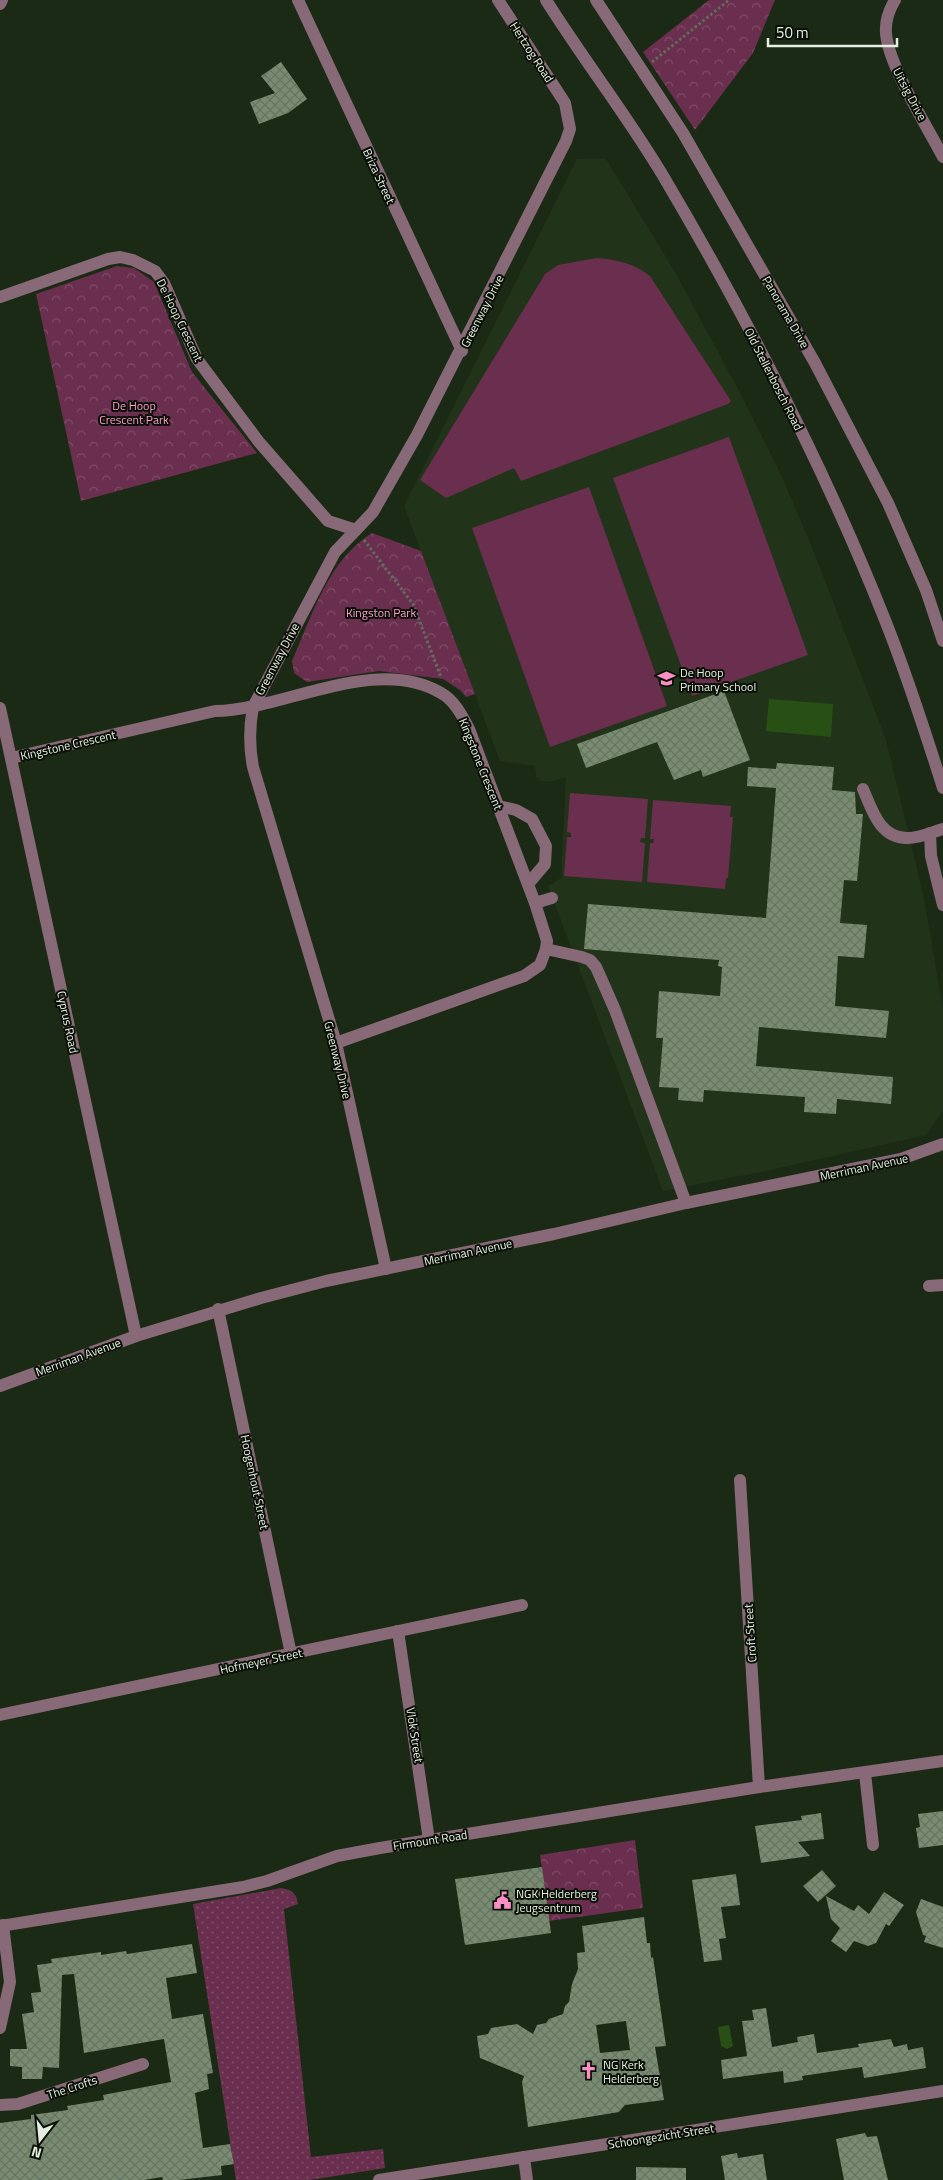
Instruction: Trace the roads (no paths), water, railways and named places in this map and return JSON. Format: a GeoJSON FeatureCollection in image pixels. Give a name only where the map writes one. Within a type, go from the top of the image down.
{"type":"FeatureCollection","features":[{"type":"Feature","properties":{"kind":"street"},"geometry":{"type":"LineString","coordinates":[[0,4],[2,0]]}},
{"type":"Feature","properties":{"kind":"street","name":"Briza Street"},"geometry":{"type":"LineString","coordinates":[[298,0],[462,351]]}},
{"type":"Feature","properties":{"kind":"street","name":"Hertzog Road"},"geometry":{"type":"LineString","coordinates":[[498,0],[565,103]]}},
{"type":"Feature","properties":{"kind":"street","name":"Old Stellenbosch Road"},"geometry":{"type":"LineString","coordinates":[[546,0],[661,172],[745,322],[826,482],[885,619],[918,710],[943,788]]}},
{"type":"Feature","properties":{"kind":"street","name":"Panorama Drive"},"geometry":{"type":"LineString","coordinates":[[596,0],[684,133],[815,363],[879,485],[926,590],[943,641]]}},
{"type":"Feature","properties":{"kind":"street","name":"Uitsig Drive"},"geometry":{"type":"LineString","coordinates":[[895,0],[886,23],[891,58],[943,157]]}},
{"type":"Feature","properties":{"kind":"street","name":"Greenway Drive"},"geometry":{"type":"LineString","coordinates":[[386,1269],[336,1043],[253,768],[249,739],[253,707],[335,552],[373,512],[462,351],[566,142],[569,119],[565,103]]}},
{"type":"Feature","properties":{"kind":"street","name":"De Hoop Crescent"},"geometry":{"type":"LineString","coordinates":[[0,297],[108,259],[120,257],[145,264],[155,271],[164,283],[197,359],[259,442],[328,521],[356,530]]}},
{"type":"Feature","properties":{"kind":"street","name":"Kingstone Crescent"},"geometry":{"type":"LineString","coordinates":[[11,758],[215,711],[236,711],[360,681],[385,680],[410,682],[426,686],[442,693],[461,713],[469,729],[536,903],[546,941],[546,949]]}},
{"type":"Feature","properties":{"kind":"street","name":"Cyprus Road"},"geometry":{"type":"LineString","coordinates":[[0,708],[136,1336]]}},
{"type":"Feature","properties":{"kind":"street"},"geometry":{"type":"LineString","coordinates":[[864,789],[881,827],[890,834],[909,838],[943,829]]}},
{"type":"Feature","properties":{"kind":"street"},"geometry":{"type":"LineString","coordinates":[[498,806],[516,810],[532,819],[546,846],[545,864],[528,884]]}},
{"type":"Feature","properties":{"kind":"street"},"geometry":{"type":"LineString","coordinates":[[930,833],[931,856],[943,905]]}},
{"type":"Feature","properties":{"kind":"street"},"geometry":{"type":"LineString","coordinates":[[536,903],[552,898]]}},
{"type":"Feature","properties":{"kind":"street"},"geometry":{"type":"LineString","coordinates":[[336,1043],[524,976],[540,965],[546,949],[590,960],[596,967],[615,1010],[686,1204]]}},
{"type":"Feature","properties":{"kind":"street","name":"Merriman Avenue"},"geometry":{"type":"LineString","coordinates":[[0,1386],[136,1336],[218,1310],[317,1284],[901,1159],[943,1144]]}},
{"type":"Feature","properties":{"kind":"street"},"geometry":{"type":"LineString","coordinates":[[930,1286],[943,1284]]}},
{"type":"Feature","properties":{"kind":"street","name":"Hoogenhout Street"},"geometry":{"type":"LineString","coordinates":[[218,1310],[291,1654]]}},
{"type":"Feature","properties":{"kind":"street","name":"Croft Street"},"geometry":{"type":"LineString","coordinates":[[740,1480],[759,1787]]}},
{"type":"Feature","properties":{"kind":"street","name":"Hofmeyer Street"},"geometry":{"type":"LineString","coordinates":[[0,1715],[522,1604]]}},
{"type":"Feature","properties":{"kind":"street","name":"Vlok Street"},"geometry":{"type":"LineString","coordinates":[[398,1631],[429,1840]]}},
{"type":"Feature","properties":{"kind":"street","name":"Firmount Road"},"geometry":{"type":"LineString","coordinates":[[1,1926],[243,1887],[267,1881],[337,1856],[759,1787],[943,1761]]}},
{"type":"Feature","properties":{"kind":"street"},"geometry":{"type":"LineString","coordinates":[[865,1773],[873,1845]]}},
{"type":"Feature","properties":{"kind":"street"},"geometry":{"type":"LineString","coordinates":[[0,2028],[10,1982],[1,1926]]}},
{"type":"Feature","properties":{"kind":"street","name":"The Crofts"},"geometry":{"type":"LineString","coordinates":[[0,2105],[18,2104],[143,2064]]}},
{"type":"Feature","properties":{"kind":"street","name":"Schoongezicht Street"},"geometry":{"type":"LineString","coordinates":[[381,2180],[943,2091]]}},
{"type":"Feature","properties":{"kind":"street"},"geometry":{"type":"LineString","coordinates":[[524,2157],[527,2180]]}},
{"type":"Feature","properties":{"kind":"place","name":"De Hoop Primary School"},"geometry":{"type":"Point","coordinates":[666,679]}},
{"type":"Feature","properties":{"kind":"place","name":"NGK Helderberg Jeugsentrum"},"geometry":{"type":"Point","coordinates":[502,1900]}},
{"type":"Feature","properties":{"kind":"place","name":"NG Kerk Helderberg"},"geometry":{"type":"Point","coordinates":[589,2071]}},
{"type":"Feature","properties":{"kind":"park label","name":"De Hoop Crescent Park"},"geometry":{"type":"Point","coordinates":[134,412]}},
{"type":"Feature","properties":{"kind":"park label","name":"Kingston Park"},"geometry":{"type":"Point","coordinates":[381,612]}}]}
